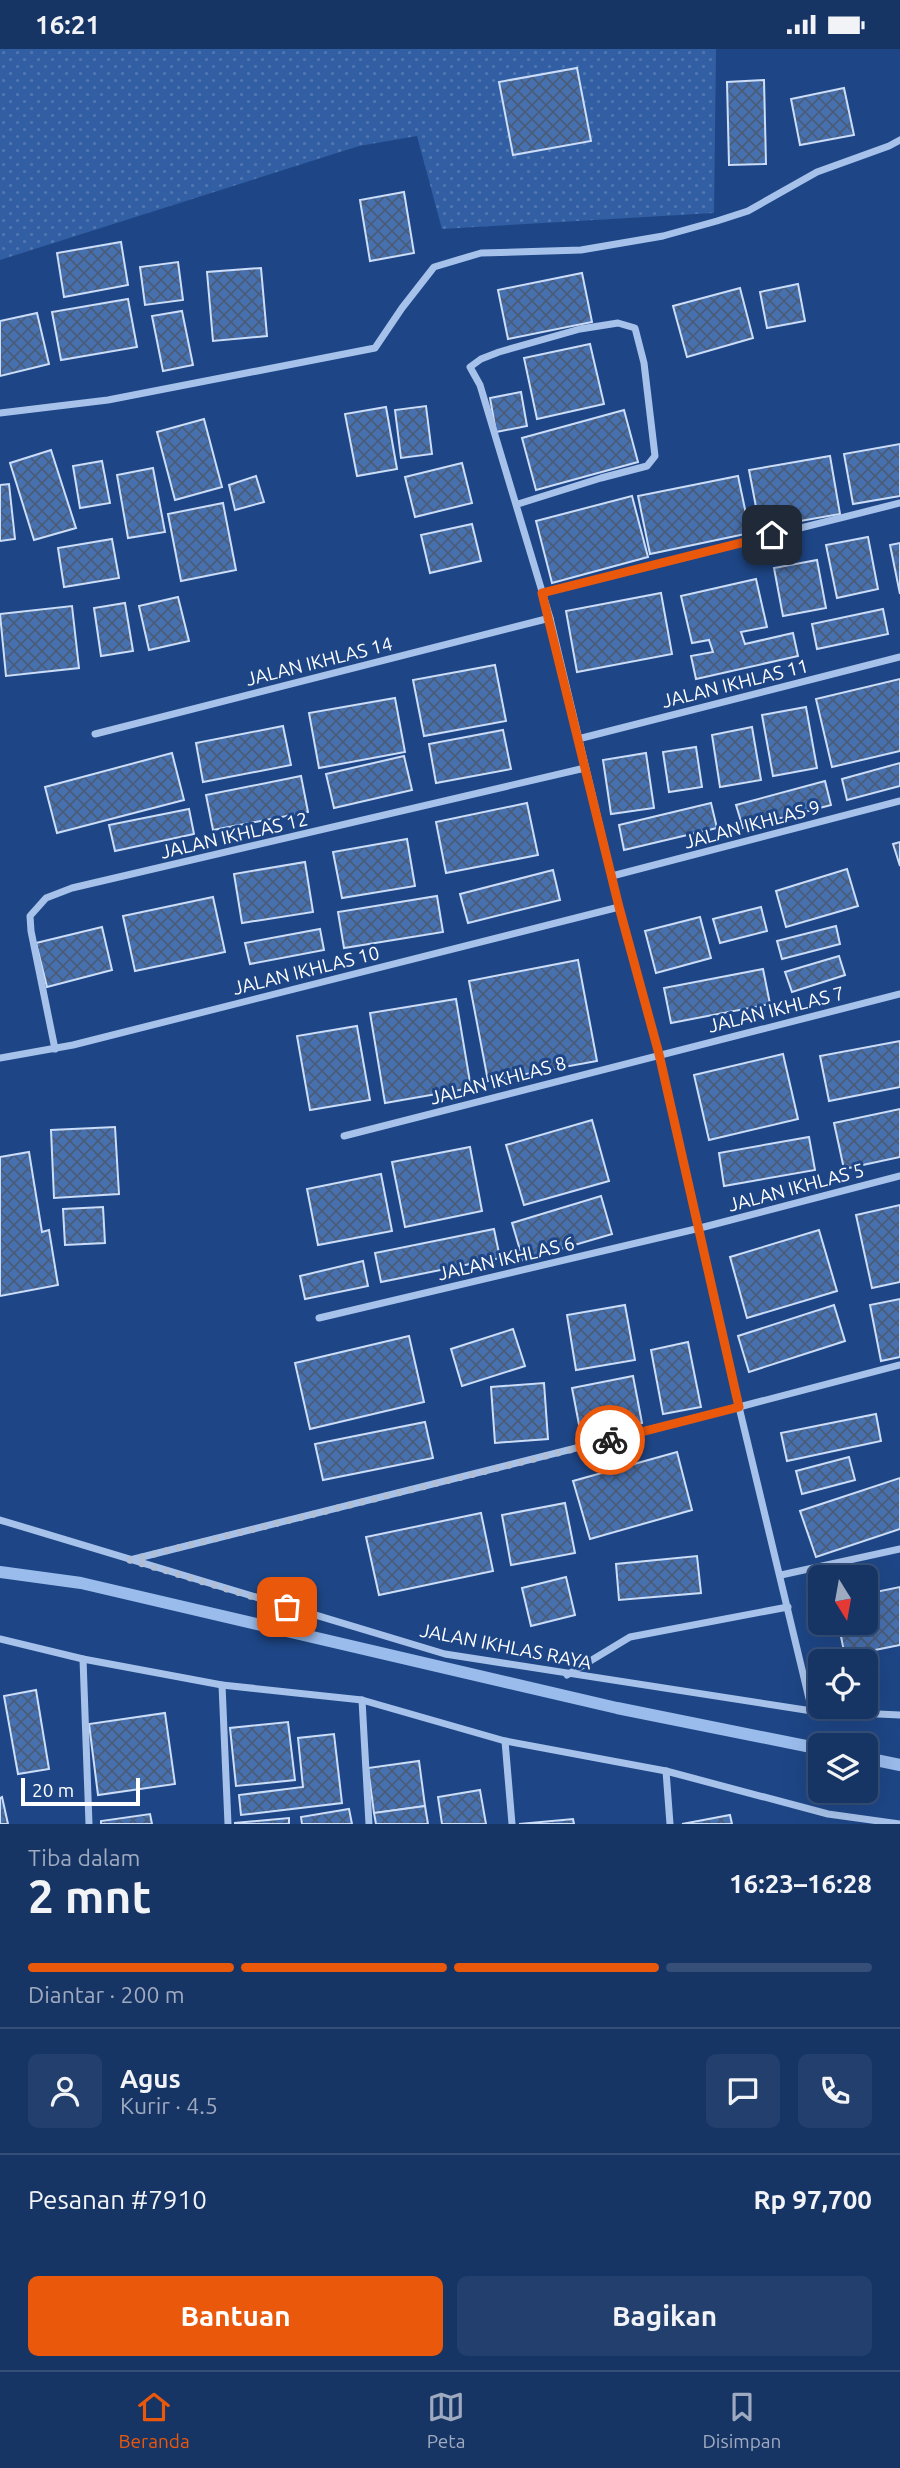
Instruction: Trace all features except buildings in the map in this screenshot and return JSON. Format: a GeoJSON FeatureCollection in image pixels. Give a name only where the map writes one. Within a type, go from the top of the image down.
{"type":"FeatureCollection","features":[{"type":"Feature","properties":{"kind":"street"},"geometry":{"type":"LineString","coordinates":[[0,413],[108,400],[375,348],[434,267],[481,253],[581,250],[663,236],[748,211],[817,172],[900,140]]}},
{"type":"Feature","properties":{"kind":"street"},"geometry":{"type":"LineString","coordinates":[[518,505],[647,466],[655,456],[644,363],[635,328],[618,323],[580,329],[499,352],[470,367],[480,385],[550,618],[619,907],[659,1054],[739,1407],[808,1694]]}},
{"type":"Feature","properties":{"kind":"street"},"geometry":{"type":"LineString","coordinates":[[542,593],[900,503]]}},
{"type":"Feature","properties":{"kind":"street","name":"JALAN IKHLAS 14"},"geometry":{"type":"LineString","coordinates":[[95,734],[550,618]]}},
{"type":"Feature","properties":{"kind":"street","name":"JALAN IKHLAS 11"},"geometry":{"type":"LineString","coordinates":[[578,739],[900,657]]}},
{"type":"Feature","properties":{"kind":"street","name":"JALAN IKHLAS 12"},"geometry":{"type":"LineString","coordinates":[[55,1049],[30,930],[30,916],[46,898],[72,888],[585,768]]}},
{"type":"Feature","properties":{"kind":"street","name":"JALAN IKHLAS 9"},"geometry":{"type":"LineString","coordinates":[[612,876],[900,801]]}},
{"type":"Feature","properties":{"kind":"street","name":"JALAN IKHLAS 10"},"geometry":{"type":"LineString","coordinates":[[0,1058],[55,1049],[619,907]]}},
{"type":"Feature","properties":{"kind":"street","name":"JALAN IKHLAS 7"},"geometry":{"type":"LineString","coordinates":[[659,1054],[900,994]]}},
{"type":"Feature","properties":{"kind":"street","name":"JALAN IKHLAS 8"},"geometry":{"type":"LineString","coordinates":[[344,1136],[659,1054]]}},
{"type":"Feature","properties":{"kind":"street","name":"JALAN IKHLAS 5"},"geometry":{"type":"LineString","coordinates":[[700,1228],[900,1176]]}},
{"type":"Feature","properties":{"kind":"street","name":"JALAN IKHLAS 6"},"geometry":{"type":"LineString","coordinates":[[319,1318],[700,1228]]}},
{"type":"Feature","properties":{"kind":"street"},"geometry":{"type":"LineString","coordinates":[[130,1560],[900,1364]]}},
{"type":"Feature","properties":{"kind":"street","name":"JALAN IKHLAS RAYA"},"geometry":{"type":"LineString","coordinates":[[0,1520],[444,1654],[808,1710]]}},
{"type":"Feature","properties":{"kind":"street"},"geometry":{"type":"LineString","coordinates":[[781,1575],[900,1549]]}},
{"type":"Feature","properties":{"kind":"street"},"geometry":{"type":"LineString","coordinates":[[568,1675],[630,1637],[788,1607]]}},
{"type":"Feature","properties":{"kind":"street"},"geometry":{"type":"LineString","coordinates":[[0,1639],[83,1659],[222,1685],[362,1700],[505,1741],[666,1771],[828,1814],[900,1824]]}},
{"type":"Feature","properties":{"kind":"street"},"geometry":{"type":"LineString","coordinates":[[83,1659],[89,1824]]}},
{"type":"Feature","properties":{"kind":"street"},"geometry":{"type":"LineString","coordinates":[[222,1685],[228,1824]]}},
{"type":"Feature","properties":{"kind":"street"},"geometry":{"type":"LineString","coordinates":[[362,1700],[369,1824]]}},
{"type":"Feature","properties":{"kind":"street","name":"JALAN IKHLAS RAYA"},"geometry":{"type":"LineString","coordinates":[[878,1714],[900,1715]]}},
{"type":"Feature","properties":{"kind":"street"},"geometry":{"type":"LineString","coordinates":[[505,1741],[512,1824]]}},
{"type":"Feature","properties":{"kind":"street"},"geometry":{"type":"LineString","coordinates":[[666,1771],[670,1824]]}},
{"type":"Feature","properties":{"kind":"street"},"geometry":{"type":"LineString","coordinates":[[828,1814],[828,1824]]}},
{"type":"Feature","properties":{"kind":"shaded area"},"geometry":{"type":"Polygon","coordinates":[[[0,49],[716,49],[714,213],[442,229],[417,136],[359,146],[0,260],[0,49]]]}},
{"type":"Feature","properties":{"kind":"waterway"},"geometry":{"type":"LineString","coordinates":[[0,1572],[81,1583],[617,1708],[808,1746]]}},
{"type":"Feature","properties":{"kind":"waterway"},"geometry":{"type":"LineString","coordinates":[[878,1760],[900,1765]]}},
{"type":"Feature","properties":{"kind":"way so far"},"geometry":{"type":"LineString","coordinates":[[287,1607],[130,1560],[610,1440]]}},
{"type":"Feature","properties":{"kind":"route"},"geometry":{"type":"LineString","coordinates":[[610,1440],[739,1407],[659,1054],[619,907],[542,593],[772,535]]}}]}
